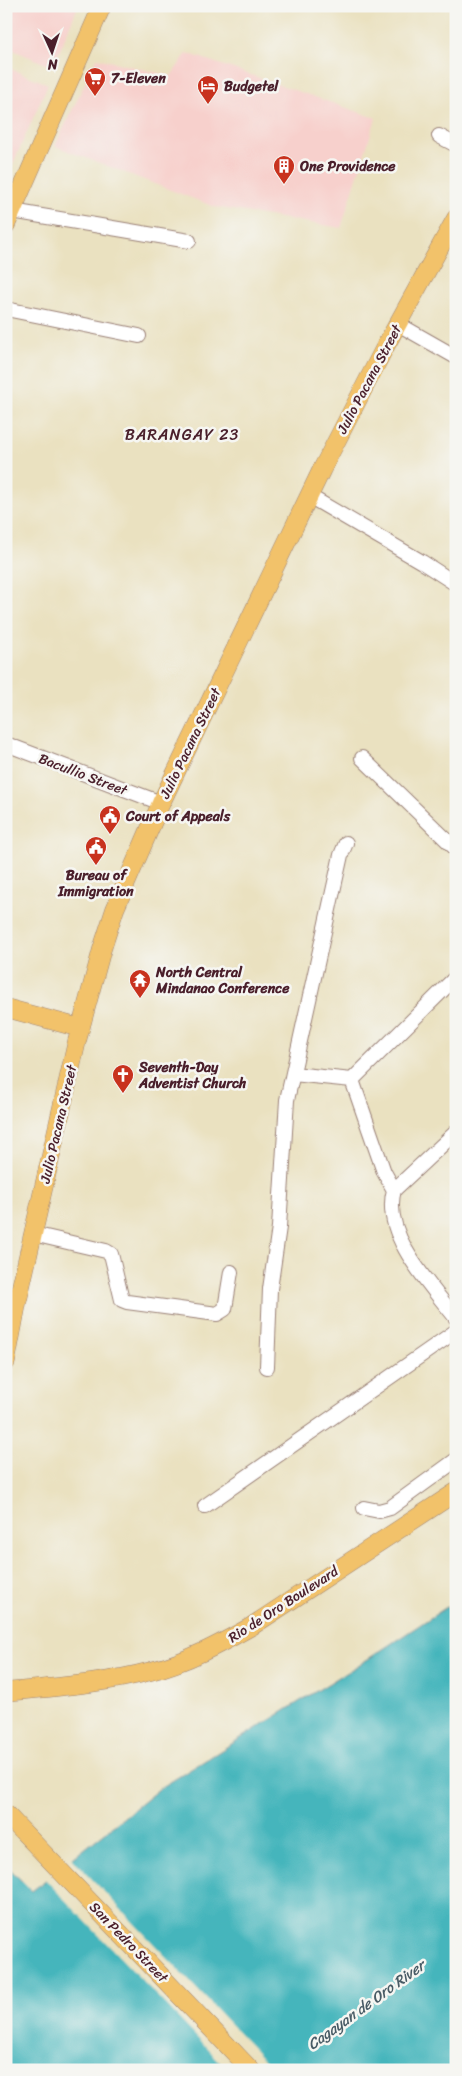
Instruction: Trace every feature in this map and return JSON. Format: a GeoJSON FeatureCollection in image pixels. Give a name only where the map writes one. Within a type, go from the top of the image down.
{"type":"FeatureCollection","features":[{"type":"Feature","properties":{"kind":"main road"},"geometry":{"type":"LineString","coordinates":[[9,218],[102,6]]}},
{"type":"Feature","properties":{"kind":"main road","name":"Julio Pacana Street"},"geometry":{"type":"LineString","coordinates":[[6,1362],[80,1028],[115,909],[160,803],[309,496],[398,324],[456,218]]}},
{"type":"Feature","properties":{"kind":"main road"},"geometry":{"type":"LineString","coordinates":[[6,1008],[80,1028]]}},
{"type":"Feature","properties":{"kind":"main road","name":"Rio de Oro Boulevard"},"geometry":{"type":"LineString","coordinates":[[6,1692],[114,1679],[152,1671],[189,1658],[220,1644],[252,1626],[456,1492]]}},
{"type":"Feature","properties":{"kind":"main road","name":"San Pedro Street"},"geometry":{"type":"LineString","coordinates":[[9,1817],[251,2070]]}},
{"type":"Feature","properties":{"kind":"street"},"geometry":{"type":"LineString","coordinates":[[439,136],[456,145]]}},
{"type":"Feature","properties":{"kind":"street"},"geometry":{"type":"LineString","coordinates":[[9,218],[188,241]]}},
{"type":"Feature","properties":{"kind":"street"},"geometry":{"type":"LineString","coordinates":[[6,309],[139,336]]}},
{"type":"Feature","properties":{"kind":"street"},"geometry":{"type":"LineString","coordinates":[[398,324],[456,357]]}},
{"type":"Feature","properties":{"kind":"street"},"geometry":{"type":"LineString","coordinates":[[309,496],[456,584]]}},
{"type":"Feature","properties":{"kind":"street","name":"Bacullio Street"},"geometry":{"type":"LineString","coordinates":[[6,744],[160,803]]}},
{"type":"Feature","properties":{"kind":"street"},"geometry":{"type":"LineString","coordinates":[[362,758],[456,849]]}},
{"type":"Feature","properties":{"kind":"street"},"geometry":{"type":"LineString","coordinates":[[267,1368],[270,1289],[279,1227],[287,1100],[341,855],[346,843]]}},
{"type":"Feature","properties":{"kind":"street"},"geometry":{"type":"LineString","coordinates":[[352,1080],[456,977]]}},
{"type":"Feature","properties":{"kind":"street"},"geometry":{"type":"LineString","coordinates":[[293,1074],[352,1080]]}},
{"type":"Feature","properties":{"kind":"street"},"geometry":{"type":"LineString","coordinates":[[352,1080],[384,1172],[394,1190],[392,1212],[396,1228],[409,1257],[456,1318]]}},
{"type":"Feature","properties":{"kind":"street"},"geometry":{"type":"LineString","coordinates":[[394,1190],[456,1132]]}},
{"type":"Feature","properties":{"kind":"street"},"geometry":{"type":"LineString","coordinates":[[33,1234],[106,1251],[111,1254],[122,1300],[127,1302],[218,1314],[225,1309],[231,1272]]}},
{"type":"Feature","properties":{"kind":"street"},"geometry":{"type":"LineString","coordinates":[[205,1506],[456,1330]]}},
{"type":"Feature","properties":{"kind":"street"},"geometry":{"type":"LineString","coordinates":[[364,1508],[378,1511],[390,1508],[456,1460]]}},
{"type":"Feature","properties":{"kind":"shaded area"},"geometry":{"type":"Polygon","coordinates":[[[6,6],[78,6],[53,67],[6,47],[6,6]]]}},
{"type":"Feature","properties":{"kind":"shaded area"},"geometry":{"type":"Polygon","coordinates":[[[187,53],[376,118],[341,228],[215,207],[55,146],[97,58],[171,76],[187,53]]]}},
{"type":"Feature","properties":{"kind":"shaded area"},"geometry":{"type":"Polygon","coordinates":[[[6,67],[48,84],[6,180],[6,67]]]}},
{"type":"Feature","properties":{"kind":"water","name":"Cagayan de Oro River"},"geometry":{"type":"Polygon","coordinates":[[[456,1601],[456,2070],[6,2070],[6,1865],[32,1891],[159,1789],[368,1659],[456,1601]]]}},
{"type":"Feature","properties":{"kind":"pier"},"geometry":{"type":"Polygon","coordinates":[[[70,1856],[274,2070],[228,2070],[44,1878],[70,1856]]]}},
{"type":"Feature","properties":{"kind":"place","name":"7-Eleven"},"geometry":{"type":"Point","coordinates":[95,97]}},
{"type":"Feature","properties":{"kind":"place","name":"Budgetel"},"geometry":{"type":"Point","coordinates":[208,105]}},
{"type":"Feature","properties":{"kind":"place","name":"One Providence"},"geometry":{"type":"Point","coordinates":[284,185]}},
{"type":"Feature","properties":{"kind":"place","name":"Court of Appeals"},"geometry":{"type":"Point","coordinates":[110,835]}},
{"type":"Feature","properties":{"kind":"place","name":"Bureau of Immigration"},"geometry":{"type":"Point","coordinates":[96,866]}},
{"type":"Feature","properties":{"kind":"place","name":"North Central Mindanao Conference"},"geometry":{"type":"Point","coordinates":[140,999]}},
{"type":"Feature","properties":{"kind":"place","name":"Seventh-Day Adventist Church"},"geometry":{"type":"Point","coordinates":[123,1094]}},
{"type":"Feature","properties":{"kind":"district","name":"BARANGAY 23"},"geometry":{"type":"Point","coordinates":[182,434]}}]}
